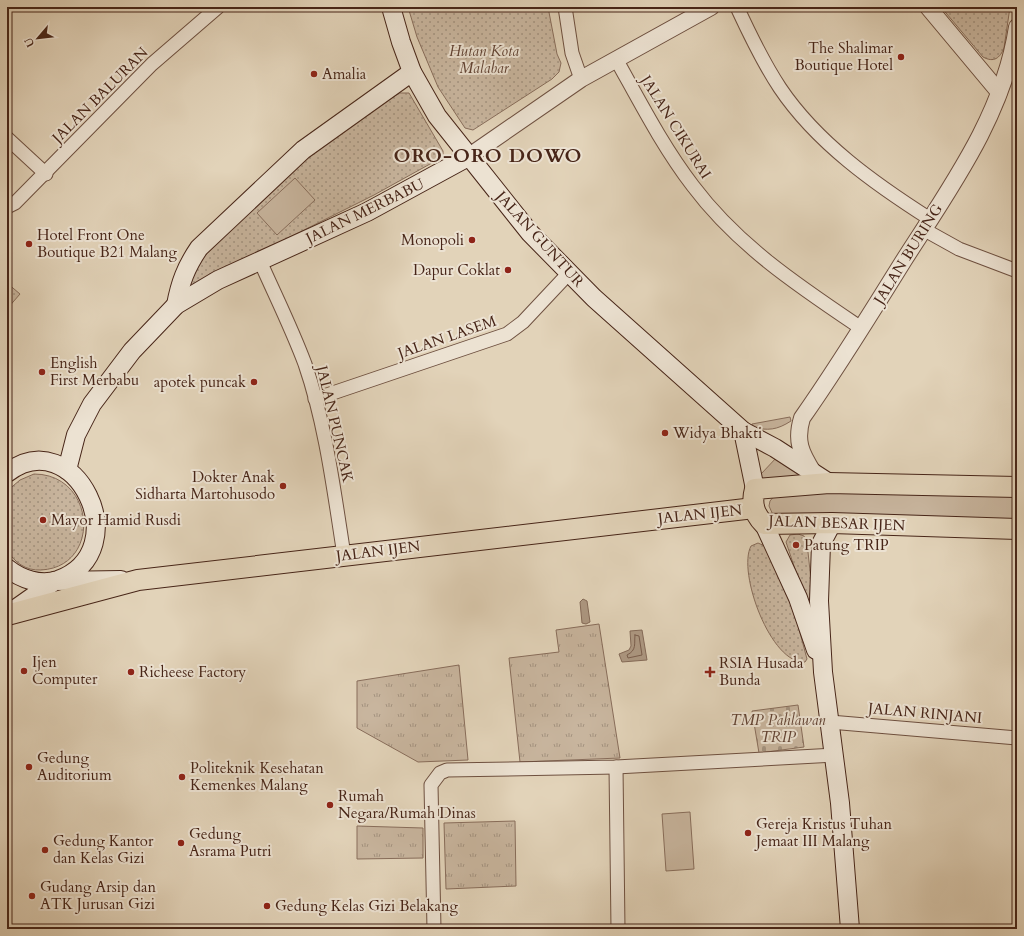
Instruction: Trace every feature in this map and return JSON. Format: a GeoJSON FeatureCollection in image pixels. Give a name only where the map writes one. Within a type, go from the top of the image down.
{"type":"FeatureCollection","features":[{"type":"Feature","properties":{"kind":"main road","name":"JALAN GUNTUR"},"geometry":{"type":"LineString","coordinates":[[391,7],[401,42],[412,72],[437,116],[468,157],[530,233],[600,304],[743,431],[775,448],[821,478]]}},
{"type":"Feature","properties":{"kind":"main road"},"geometry":{"type":"LineString","coordinates":[[176,305],[182,277],[187,265],[199,248],[303,150],[412,72]]}},
{"type":"Feature","properties":{"kind":"main road","name":"JALAN MERBABU"},"geometry":{"type":"LineString","coordinates":[[67,470],[76,435],[92,404],[132,351],[176,305],[213,283],[367,212],[468,157]]}},
{"type":"Feature","properties":{"kind":"main road"},"geometry":{"type":"LineString","coordinates":[[743,431],[758,507],[798,598],[823,672]]}},
{"type":"Feature","properties":{"kind":"main road"},"geometry":{"type":"LineString","coordinates":[[7,473],[20,465],[32,462],[44,462],[67,470],[80,481],[89,495],[95,512],[95,535],[93,546],[84,562],[70,574],[55,581],[7,615]]}},
{"type":"Feature","properties":{"kind":"main road"},"geometry":{"type":"LineString","coordinates":[[758,507],[821,478],[1017,487]]}},
{"type":"Feature","properties":{"kind":"main road","name":"JALAN IJEN"},"geometry":{"type":"LineString","coordinates":[[7,615],[138,580],[758,507]]}},
{"type":"Feature","properties":{"kind":"main road","name":"JALAN BESAR IJEN"},"geometry":{"type":"LineString","coordinates":[[758,507],[832,523],[1017,529]]}},
{"type":"Feature","properties":{"kind":"main road"},"geometry":{"type":"LineString","coordinates":[[832,523],[821,544],[819,566],[823,672],[845,856],[850,929]]}},
{"type":"Feature","properties":{"kind":"main road"},"geometry":{"type":"LineString","coordinates":[[7,568],[14,574],[29,580],[42,582],[138,580]]}},
{"type":"Feature","properties":{"kind":"street","name":"JALAN BALURAN"},"geometry":{"type":"LineString","coordinates":[[7,207],[15,203],[46,174],[152,64],[218,7]]}},
{"type":"Feature","properties":{"kind":"street"},"geometry":{"type":"LineString","coordinates":[[565,7],[572,53],[581,79]]}},
{"type":"Feature","properties":{"kind":"street","name":"JALAN MERBABU"},"geometry":{"type":"LineString","coordinates":[[468,157],[581,79],[711,7]]}},
{"type":"Feature","properties":{"kind":"street"},"geometry":{"type":"LineString","coordinates":[[737,7],[780,87],[805,120],[826,140],[868,176],[959,249],[1017,272]]}},
{"type":"Feature","properties":{"kind":"street"},"geometry":{"type":"LineString","coordinates":[[928,7],[1000,92]]}},
{"type":"Feature","properties":{"kind":"street","name":"JALAN BURING"},"geometry":{"type":"LineString","coordinates":[[821,478],[800,449],[798,430],[802,418],[966,162],[984,128],[1000,92],[1013,53],[1017,27]]}},
{"type":"Feature","properties":{"kind":"street","name":"JALAN CIKURAI"},"geometry":{"type":"LineString","coordinates":[[616,59],[648,117],[676,162],[711,209],[766,261],[861,328]]}},
{"type":"Feature","properties":{"kind":"street"},"geometry":{"type":"LineString","coordinates":[[7,138],[46,174]]}},
{"type":"Feature","properties":{"kind":"street","name":"JALAN PUNCAK"},"geometry":{"type":"LineString","coordinates":[[260,261],[305,364],[315,399],[330,469],[344,555]]}},
{"type":"Feature","properties":{"kind":"street","name":"JALAN LASEM"},"geometry":{"type":"LineString","coordinates":[[315,399],[508,334],[523,322],[569,273]]}},
{"type":"Feature","properties":{"kind":"street","name":"JALAN RINJANI"},"geometry":{"type":"LineString","coordinates":[[830,722],[1017,738]]}},
{"type":"Feature","properties":{"kind":"street"},"geometry":{"type":"LineString","coordinates":[[434,929],[431,791],[435,778],[447,770],[616,767],[834,755]]}},
{"type":"Feature","properties":{"kind":"street"},"geometry":{"type":"LineString","coordinates":[[616,767],[618,929]]}},
{"type":"Feature","properties":{"kind":"green space","name":"Hutan Kota Malabar"},"geometry":{"type":"Polygon","coordinates":[[[408,7],[548,7],[557,54],[561,63],[559,72],[552,79],[473,130],[465,128],[438,87],[417,37],[408,7]]]}},
{"type":"Feature","properties":{"kind":"green space"},"geometry":{"type":"Polygon","coordinates":[[[941,7],[1010,7],[1004,48],[1001,54],[990,60],[983,57],[941,7]]]}},
{"type":"Feature","properties":{"kind":"green space"},"geometry":{"type":"Polygon","coordinates":[[[399,93],[409,93],[443,151],[443,155],[439,159],[374,195],[190,287],[187,279],[201,255],[310,153],[399,93]]]}},
{"type":"Feature","properties":{"kind":"green space"},"geometry":{"type":"Polygon","coordinates":[[[295,178],[315,200],[277,235],[257,213],[295,178]]]}},
{"type":"Feature","properties":{"kind":"green space"},"geometry":{"type":"Polygon","coordinates":[[[7,283],[20,294],[7,309],[7,283]]]}},
{"type":"Feature","properties":{"kind":"green space"},"geometry":{"type":"Polygon","coordinates":[[[790,417],[791,421],[777,428],[763,429],[752,427],[752,424],[790,417]]]}},
{"type":"Feature","properties":{"kind":"green space"},"geometry":{"type":"Polygon","coordinates":[[[777,457],[800,474],[799,476],[766,481],[760,478],[761,474],[777,457]]]}},
{"type":"Feature","properties":{"kind":"green space"},"geometry":{"type":"Polygon","coordinates":[[[34,474],[55,478],[70,489],[80,504],[84,521],[82,538],[74,554],[61,565],[41,570],[30,569],[21,565],[7,550],[7,491],[20,480],[34,474]]]}},
{"type":"Feature","properties":{"kind":"green space"},"geometry":{"type":"Polygon","coordinates":[[[831,489],[1017,492],[1017,523],[773,515],[769,506],[770,501],[775,495],[831,489]]]}},
{"type":"Feature","properties":{"kind":"green space"},"geometry":{"type":"Polygon","coordinates":[[[798,534],[804,536],[807,543],[817,635],[786,542],[790,535],[798,534]]]}},
{"type":"Feature","properties":{"kind":"green space"},"geometry":{"type":"Polygon","coordinates":[[[758,543],[765,546],[792,603],[807,659],[805,662],[792,659],[780,649],[769,633],[760,615],[753,595],[749,576],[748,559],[751,546],[758,543]]]}},
{"type":"Feature","properties":{"kind":"green space"},"geometry":{"type":"Polygon","coordinates":[[[599,624],[620,758],[520,762],[509,658],[559,652],[556,630],[599,624]]]}},
{"type":"Feature","properties":{"kind":"green space"},"geometry":{"type":"Polygon","coordinates":[[[459,665],[468,760],[418,762],[357,728],[357,681],[459,665]]]}},
{"type":"Feature","properties":{"kind":"green space","name":"TMP Pahlawan TRIP"},"geometry":{"type":"Polygon","coordinates":[[[798,705],[804,747],[759,753],[752,711],[798,705]]]}},
{"type":"Feature","properties":{"kind":"green space"},"geometry":{"type":"Polygon","coordinates":[[[690,812],[694,869],[666,871],[662,814],[690,812]]]}},
{"type":"Feature","properties":{"kind":"green space"},"geometry":{"type":"Polygon","coordinates":[[[515,821],[516,886],[446,889],[444,823],[515,821]]]}},
{"type":"Feature","properties":{"kind":"green space"},"geometry":{"type":"Polygon","coordinates":[[[357,826],[423,828],[423,858],[357,859],[357,826]]]}},
{"type":"Feature","properties":{"kind":"water"},"geometry":{"type":"Polygon","coordinates":[[[583,599],[587,601],[590,622],[586,624],[582,623],[580,602],[583,599]]]}},
{"type":"Feature","properties":{"kind":"water"},"geometry":{"type":"Polygon","coordinates":[[[642,630],[647,660],[622,662],[619,654],[629,650],[631,646],[630,631],[642,630]]]}},
{"type":"Feature","properties":{"kind":"place","name":"The Shalimar Boutique Hotel"},"geometry":{"type":"Point","coordinates":[901,57]}},
{"type":"Feature","properties":{"kind":"place","name":"Amalia"},"geometry":{"type":"Point","coordinates":[314,74]}},
{"type":"Feature","properties":{"kind":"place","name":"Monopoli"},"geometry":{"type":"Point","coordinates":[472,240]}},
{"type":"Feature","properties":{"kind":"place","name":"Hotel Front One Boutique B21 Malang"},"geometry":{"type":"Point","coordinates":[29,244]}},
{"type":"Feature","properties":{"kind":"place","name":"Dapur Coklat"},"geometry":{"type":"Point","coordinates":[508,270]}},
{"type":"Feature","properties":{"kind":"place","name":"English First Merbabu"},"geometry":{"type":"Point","coordinates":[42,372]}},
{"type":"Feature","properties":{"kind":"place","name":"apotek puncak"},"geometry":{"type":"Point","coordinates":[254,382]}},
{"type":"Feature","properties":{"kind":"place","name":"Widya Bhakti"},"geometry":{"type":"Point","coordinates":[665,433]}},
{"type":"Feature","properties":{"kind":"place","name":"Dokter Anak Sidharta Martohusodo"},"geometry":{"type":"Point","coordinates":[283,486]}},
{"type":"Feature","properties":{"kind":"place","name":"Mayor Hamid Rusdi"},"geometry":{"type":"Point","coordinates":[43,520]}},
{"type":"Feature","properties":{"kind":"place","name":"Patung TRIP"},"geometry":{"type":"Point","coordinates":[796,545]}},
{"type":"Feature","properties":{"kind":"place","name":"Ijen Computer"},"geometry":{"type":"Point","coordinates":[24,671]}},
{"type":"Feature","properties":{"kind":"place","name":"Richeese Factory"},"geometry":{"type":"Point","coordinates":[131,672]}},
{"type":"Feature","properties":{"kind":"place","name":"RSIA Husada Bunda"},"geometry":{"type":"Point","coordinates":[710,672]}},
{"type":"Feature","properties":{"kind":"place","name":"Gedung Auditorium"},"geometry":{"type":"Point","coordinates":[29,767]}},
{"type":"Feature","properties":{"kind":"place","name":"Politeknik Kesehatan Kemenkes Malang"},"geometry":{"type":"Point","coordinates":[182,777]}},
{"type":"Feature","properties":{"kind":"place","name":"Rumah Negara/Rumah Dinas"},"geometry":{"type":"Point","coordinates":[330,805]}},
{"type":"Feature","properties":{"kind":"place","name":"Gereja Kristus Tuhan Jemaat III Malang"},"geometry":{"type":"Point","coordinates":[748,833]}},
{"type":"Feature","properties":{"kind":"place","name":"Gedung Asrama Putri"},"geometry":{"type":"Point","coordinates":[181,843]}},
{"type":"Feature","properties":{"kind":"place","name":"Gedung Kantor dan Kelas Gizi"},"geometry":{"type":"Point","coordinates":[45,850]}},
{"type":"Feature","properties":{"kind":"place","name":"Gudang Arsip dan ATK Jurusan Gizi"},"geometry":{"type":"Point","coordinates":[32,896]}},
{"type":"Feature","properties":{"kind":"place","name":"Gedung Kelas Gizi Belakang"},"geometry":{"type":"Point","coordinates":[267,906]}},
{"type":"Feature","properties":{"kind":"district","name":"ORO-ORO DOWO"},"geometry":{"type":"Point","coordinates":[488,156]}}]}
